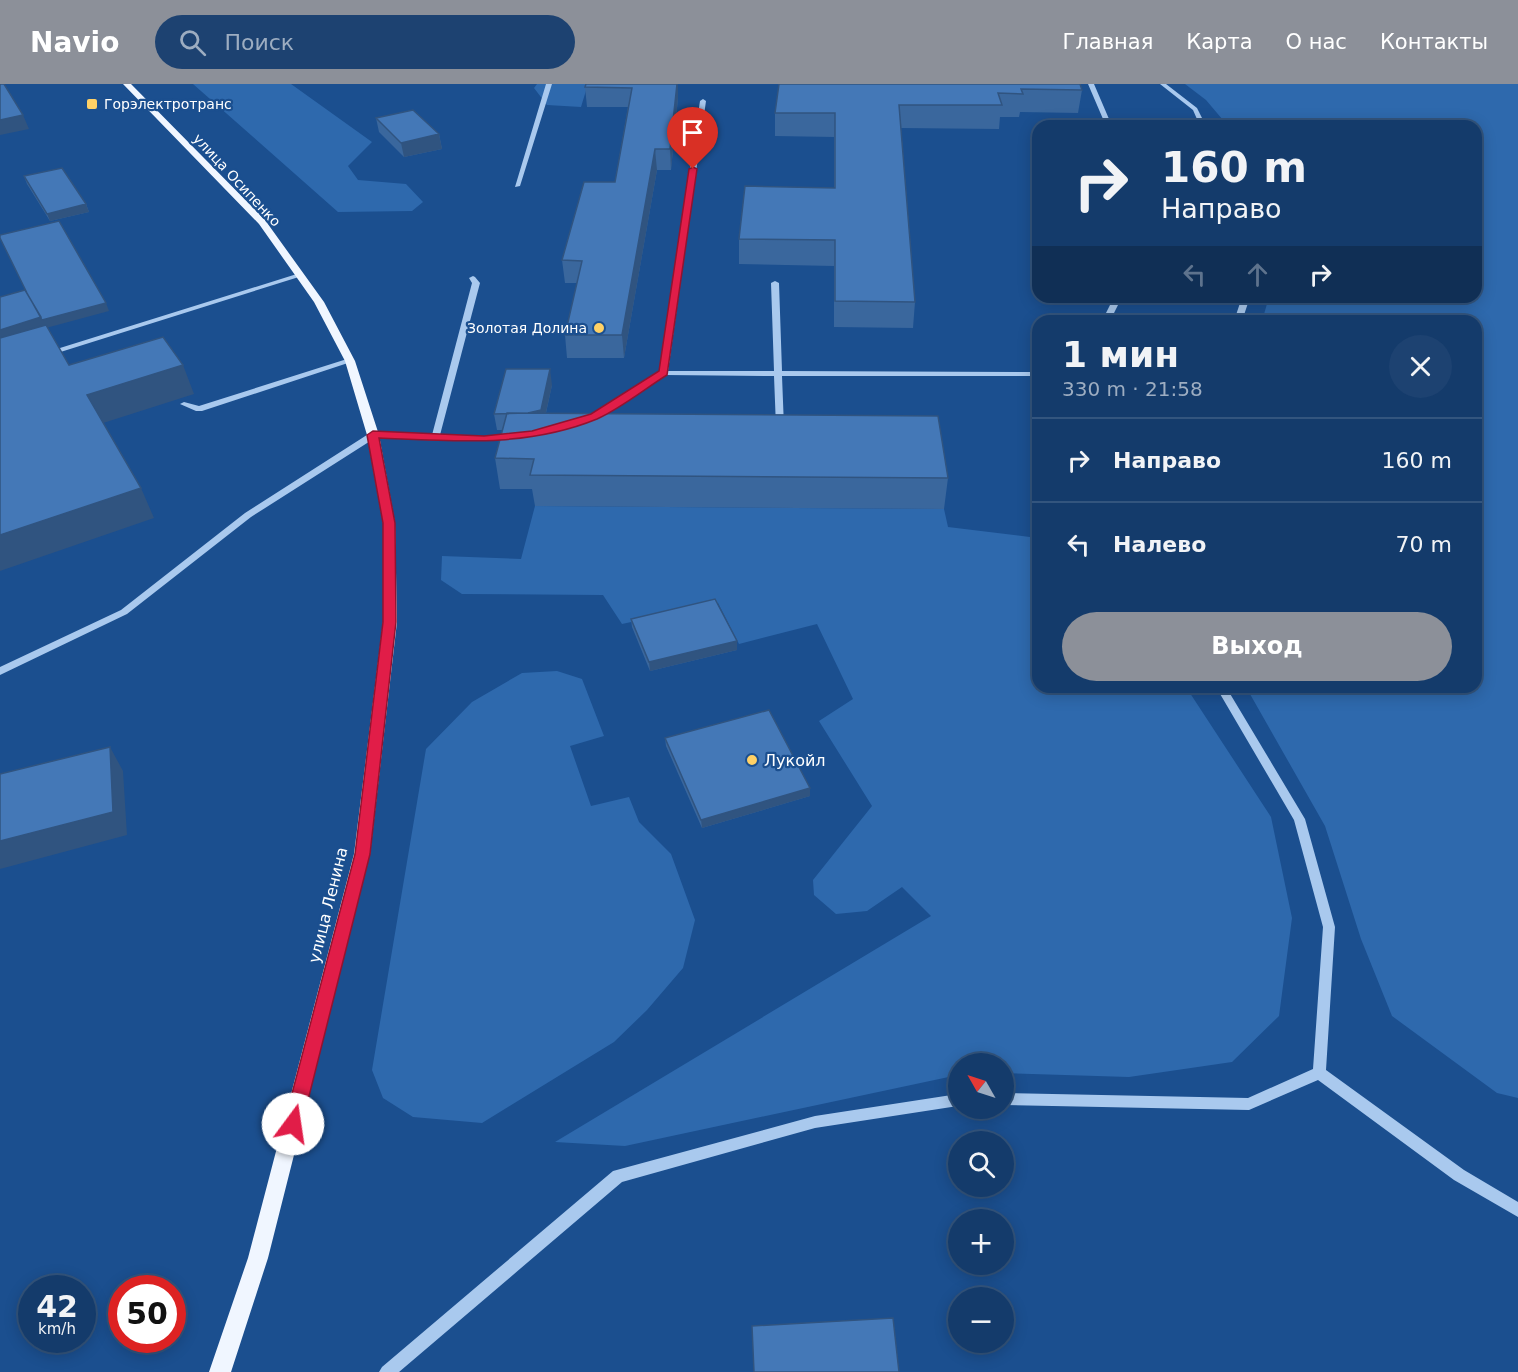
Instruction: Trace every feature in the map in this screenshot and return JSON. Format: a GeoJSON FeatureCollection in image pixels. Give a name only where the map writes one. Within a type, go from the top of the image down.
{"type":"FeatureCollection","features":[{"type":"Feature","properties":{"kind":"main road","name":"улица Осипенко"},"geometry":{"type":"LineString","coordinates":[[127,84],[262,222],[320,302],[350,361],[373,435]]}},
{"type":"Feature","properties":{"kind":"main road","name":"улица Ленина"},"geometry":{"type":"LineString","coordinates":[[220,1372],[258,1258],[362,854],[390,622],[389,523],[373,435]]}},
{"type":"Feature","properties":{"kind":"street"},"geometry":{"type":"LineString","coordinates":[[517,186],[549,84]]}},
{"type":"Feature","properties":{"kind":"street"},"geometry":{"type":"LineString","coordinates":[[1091,84],[1106,120]]}},
{"type":"Feature","properties":{"kind":"street"},"geometry":{"type":"LineString","coordinates":[[1163,84],[1195,109],[1200,120]]}},
{"type":"Feature","properties":{"kind":"street"},"geometry":{"type":"LineString","coordinates":[[664,373],[703,101]]}},
{"type":"Feature","properties":{"kind":"street"},"geometry":{"type":"LineString","coordinates":[[44,354],[300,275]]}},
{"type":"Feature","properties":{"kind":"street"},"geometry":{"type":"LineString","coordinates":[[435,437],[476,283],[473,278]]}},
{"type":"Feature","properties":{"kind":"street"},"geometry":{"type":"LineString","coordinates":[[775,284],[780,433]]}},
{"type":"Feature","properties":{"kind":"street"},"geometry":{"type":"LineString","coordinates":[[184,404],[199,409],[350,361]]}},
{"type":"Feature","properties":{"kind":"street"},"geometry":{"type":"LineString","coordinates":[[574,422],[594,416],[664,373],[1032,374]]}},
{"type":"Feature","properties":{"kind":"street"},"geometry":{"type":"LineString","coordinates":[[0,672],[124,612],[248,515],[373,435],[484,439],[523,435]]}},
{"type":"Feature","properties":{"kind":"street"},"geometry":{"type":"LineString","coordinates":[[1225,693],[1299,819],[1329,927],[1319,1073]]}},
{"type":"Feature","properties":{"kind":"street"},"geometry":{"type":"LineString","coordinates":[[1014,1099],[1249,1104],[1319,1073]]}},
{"type":"Feature","properties":{"kind":"street"},"geometry":{"type":"LineString","coordinates":[[1319,1073],[1460,1175],[1518,1210]]}},
{"type":"Feature","properties":{"kind":"street"},"geometry":{"type":"LineString","coordinates":[[387,1372],[618,1176],[815,1122],[948,1102]]}},
{"type":"Feature","properties":{"kind":"shaded area"},"geometry":{"type":"Polygon","coordinates":[[[193,84],[291,84],[372,142],[348,166],[358,180],[406,184],[423,202],[412,211],[338,212],[193,84]]]}},
{"type":"Feature","properties":{"kind":"shaded area"},"geometry":{"type":"Polygon","coordinates":[[[537,84],[588,84],[581,107],[547,105],[534,88],[537,84]]]}},
{"type":"Feature","properties":{"kind":"shaded area"},"geometry":{"type":"Polygon","coordinates":[[[1185,84],[1518,84],[1518,1098],[1497,1093],[1392,1016],[1361,939],[1325,826],[1249,693],[1482,693],[1482,315],[1264,315],[1267,303],[1482,303],[1482,120],[1223,120],[1206,100],[1185,84]]]}},
{"type":"Feature","properties":{"kind":"shaded area"},"geometry":{"type":"Polygon","coordinates":[[[535,506],[944,509],[948,527],[1032,537],[1032,693],[1190,693],[1271,817],[1292,918],[1279,1016],[1232,1062],[1129,1077],[1014,1073],[1014,1053],[948,1053],[948,1077],[625,1146],[555,1142],[931,916],[902,887],[867,911],[836,914],[814,895],[813,880],[872,806],[819,721],[853,699],[817,624],[739,644],[718,603],[622,624],[603,595],[462,594],[441,580],[442,556],[521,559],[535,506]]]}},
{"type":"Feature","properties":{"kind":"shaded area"},"geometry":{"type":"Polygon","coordinates":[[[557,671],[582,679],[604,736],[570,746],[591,806],[629,797],[639,822],[671,854],[695,920],[683,968],[647,1010],[614,1042],[482,1123],[413,1117],[383,1098],[372,1070],[426,749],[472,702],[522,673],[557,671]]]}},
{"type":"Feature","properties":{"kind":"building"},"geometry":{"type":"Polygon","coordinates":[[[0,84],[4,84],[23,115],[0,120],[0,84]]]}},
{"type":"Feature","properties":{"kind":"building"},"geometry":{"type":"Polygon","coordinates":[[[586,84],[677,84],[670,149],[655,149],[622,335],[565,335],[582,261],[562,260],[584,182],[615,182],[632,88],[585,87],[586,84]]]}},
{"type":"Feature","properties":{"kind":"building"},"geometry":{"type":"Polygon","coordinates":[[[779,84],[1080,84],[1082,90],[1021,89],[1023,94],[998,93],[1002,105],[899,105],[915,302],[835,301],[835,240],[739,239],[745,186],[835,188],[835,113],[775,113],[779,84]]]}},
{"type":"Feature","properties":{"kind":"building"},"geometry":{"type":"Polygon","coordinates":[[[413,110],[439,134],[401,143],[376,118],[413,110]]]}},
{"type":"Feature","properties":{"kind":"building"},"geometry":{"type":"Polygon","coordinates":[[[62,168],[86,204],[47,214],[24,176],[62,168]]]}},
{"type":"Feature","properties":{"kind":"building"},"geometry":{"type":"Polygon","coordinates":[[[59,221],[106,303],[42,320],[0,235],[59,221]]]}},
{"type":"Feature","properties":{"kind":"building"},"geometry":{"type":"Polygon","coordinates":[[[25,290],[41,317],[0,330],[0,297],[25,290]]]}},
{"type":"Feature","properties":{"kind":"building"},"geometry":{"type":"Polygon","coordinates":[[[46,325],[69,365],[163,337],[183,365],[87,395],[141,488],[0,535],[0,338],[46,325]]]}},
{"type":"Feature","properties":{"kind":"building"},"geometry":{"type":"Polygon","coordinates":[[[506,369],[550,369],[541,410],[528,413],[494,414],[506,369]]]}},
{"type":"Feature","properties":{"kind":"building"},"geometry":{"type":"Polygon","coordinates":[[[507,413],[938,416],[948,478],[530,475],[534,459],[495,458],[507,413]]]}},
{"type":"Feature","properties":{"kind":"building"},"geometry":{"type":"Polygon","coordinates":[[[715,599],[737,641],[649,662],[631,619],[715,599]]]}},
{"type":"Feature","properties":{"kind":"building"},"geometry":{"type":"Polygon","coordinates":[[[769,710],[810,788],[701,820],[665,738],[769,710]]]}},
{"type":"Feature","properties":{"kind":"building"},"geometry":{"type":"Polygon","coordinates":[[[110,747],[113,812],[0,841],[0,774],[110,747]]]}},
{"type":"Feature","properties":{"kind":"building"},"geometry":{"type":"Polygon","coordinates":[[[893,1318],[899,1372],[754,1372],[752,1326],[893,1318]]]}},
{"type":"Feature","properties":{"kind":"place","name":"Горэлектротранс"},"geometry":{"type":"Point","coordinates":[92,104]}},
{"type":"Feature","properties":{"kind":"place","name":"Золотая Долина"},"geometry":{"type":"Point","coordinates":[599,328]}},
{"type":"Feature","properties":{"kind":"place","name":"Лукойл"},"geometry":{"type":"Point","coordinates":[752,760]}},
{"type":"Feature","properties":{"kind":"route"},"geometry":{"type":"LineString","coordinates":[[293,1124],[362,854],[390,622],[389,523],[373,435],[484,439],[533,434],[594,416],[664,373],[693,169]]}}]}
